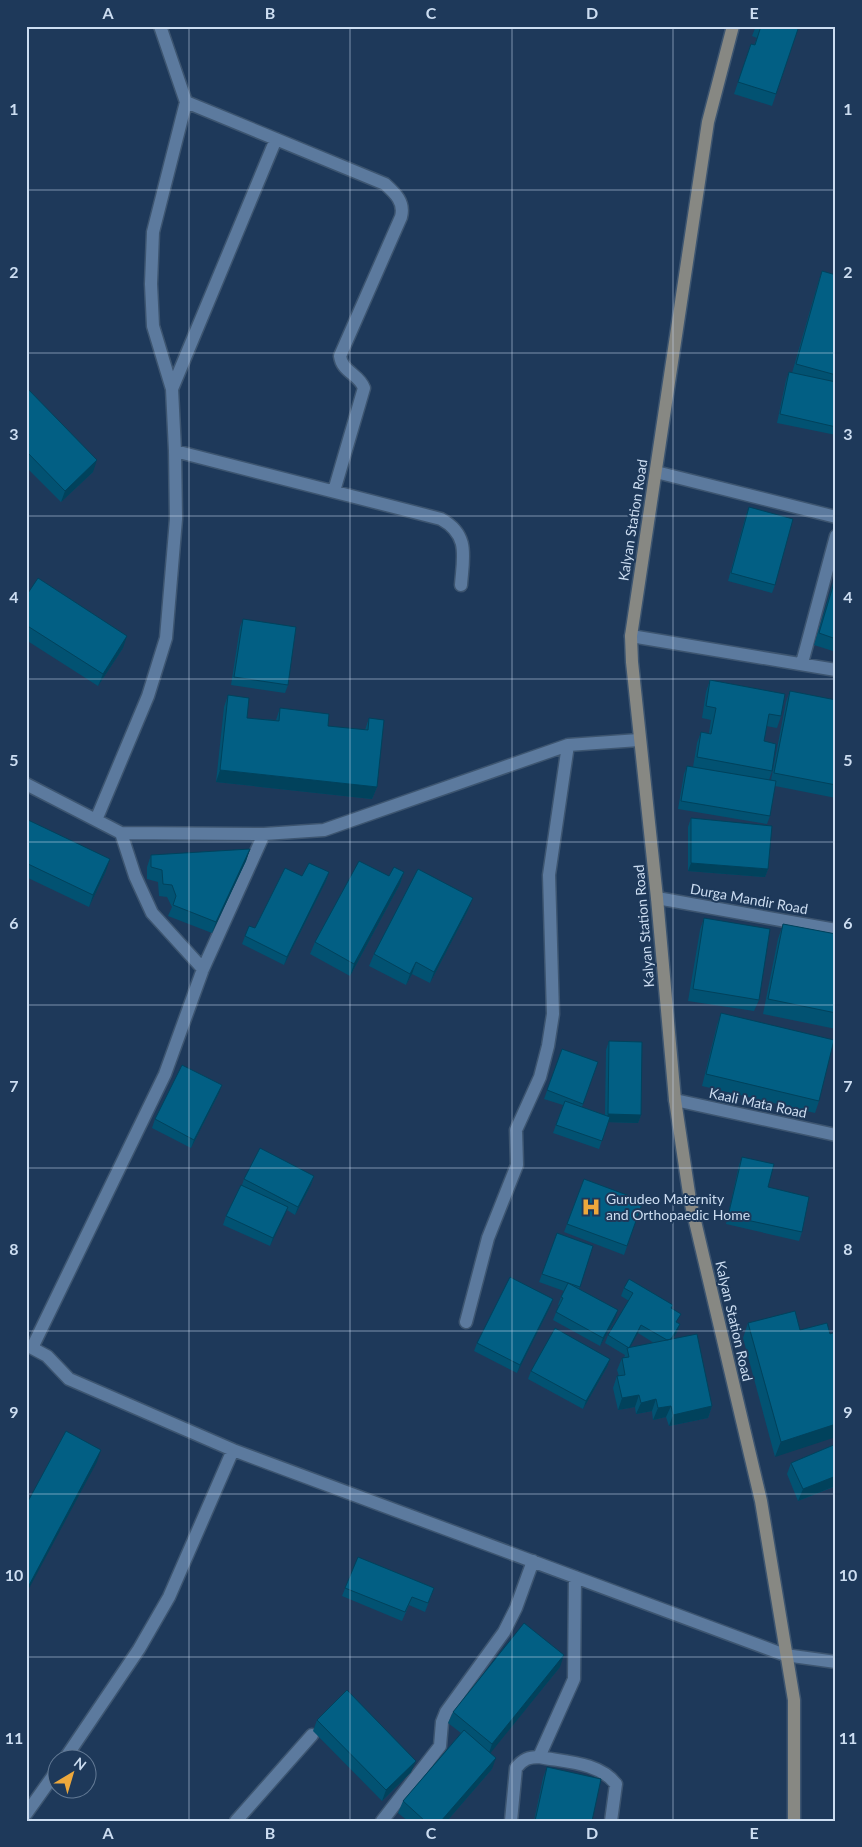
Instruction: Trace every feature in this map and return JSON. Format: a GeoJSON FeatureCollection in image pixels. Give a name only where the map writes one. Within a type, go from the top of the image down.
{"type":"FeatureCollection","features":[{"type":"Feature","properties":{"kind":"street"},"geometry":{"type":"LineString","coordinates":[[96,820],[148,696],[166,638],[176,519],[172,389],[153,326],[151,284],[153,232],[186,102],[160,26]]}},
{"type":"Feature","properties":{"kind":"street","name":"Kalyan Station Road"},"geometry":{"type":"LineString","coordinates":[[733,26],[708,122],[631,636],[639,740],[658,898],[675,1100],[690,1200],[761,1501],[785,1655],[794,1700],[794,1821]]}},
{"type":"Feature","properties":{"kind":"street"},"geometry":{"type":"LineString","coordinates":[[186,102],[385,184],[396,194],[403,210],[340,356],[344,368],[361,381],[364,388],[334,491]]}},
{"type":"Feature","properties":{"kind":"street"},"geometry":{"type":"LineString","coordinates":[[172,389],[276,139]]}},
{"type":"Feature","properties":{"kind":"street"},"geometry":{"type":"LineString","coordinates":[[175,451],[441,519],[452,525],[460,535],[463,550],[461,585]]}},
{"type":"Feature","properties":{"kind":"street"},"geometry":{"type":"LineString","coordinates":[[656,472],[836,517]]}},
{"type":"Feature","properties":{"kind":"street"},"geometry":{"type":"LineString","coordinates":[[802,663],[836,536]]}},
{"type":"Feature","properties":{"kind":"street"},"geometry":{"type":"LineString","coordinates":[[631,636],[836,670]]}},
{"type":"Feature","properties":{"kind":"street"},"geometry":{"type":"LineString","coordinates":[[26,784],[122,833],[264,834],[324,830],[568,744],[639,740]]}},
{"type":"Feature","properties":{"kind":"street"},"geometry":{"type":"LineString","coordinates":[[466,1322],[488,1238],[517,1165],[516,1130],[540,1077],[548,1046],[553,1014],[549,875],[568,744]]}},
{"type":"Feature","properties":{"kind":"street"},"geometry":{"type":"LineString","coordinates":[[122,833],[135,876],[152,913],[203,969]]}},
{"type":"Feature","properties":{"kind":"street"},"geometry":{"type":"LineString","coordinates":[[264,834],[203,969],[165,1074],[29,1350],[47,1356],[69,1379],[233,1450],[785,1655],[836,1662]]}},
{"type":"Feature","properties":{"kind":"street","name":"Durga Mandir Road"},"geometry":{"type":"LineString","coordinates":[[658,898],[836,930]]}},
{"type":"Feature","properties":{"kind":"street","name":"Kaali Mata Road"},"geometry":{"type":"LineString","coordinates":[[675,1100],[836,1135]]}},
{"type":"Feature","properties":{"kind":"street"},"geometry":{"type":"LineString","coordinates":[[71,1750],[139,1649],[169,1597],[233,1450]]}},
{"type":"Feature","properties":{"kind":"street"},"geometry":{"type":"LineString","coordinates":[[382,1821],[440,1746],[442,1722],[446,1712],[504,1632],[516,1608],[532,1561]]}},
{"type":"Feature","properties":{"kind":"street"},"geometry":{"type":"LineString","coordinates":[[539,1757],[574,1679],[575,1577]]}},
{"type":"Feature","properties":{"kind":"street"},"geometry":{"type":"LineString","coordinates":[[236,1821],[312,1734]]}},
{"type":"Feature","properties":{"kind":"street"},"geometry":{"type":"LineString","coordinates":[[511,1821],[516,1768],[521,1761],[530,1757],[539,1757],[599,1769],[608,1774],[616,1784],[611,1821]]}},
{"type":"Feature","properties":{"kind":"street"},"geometry":{"type":"LineString","coordinates":[[26,1814],[48,1783]]}},
{"type":"Feature","properties":{"kind":"building"},"geometry":{"type":"Polygon","coordinates":[[[761,26],[799,26],[776,94],[738,82],[751,44],[755,45],[761,26]]]}},
{"type":"Feature","properties":{"kind":"building"},"geometry":{"type":"Polygon","coordinates":[[[822,271],[836,275],[836,375],[796,364],[822,271]]]}},
{"type":"Feature","properties":{"kind":"building"},"geometry":{"type":"Polygon","coordinates":[[[789,372],[836,382],[836,427],[780,414],[789,372]]]}},
{"type":"Feature","properties":{"kind":"building"},"geometry":{"type":"Polygon","coordinates":[[[26,387],[97,460],[65,491],[26,451],[26,387]]]}},
{"type":"Feature","properties":{"kind":"building"},"geometry":{"type":"Polygon","coordinates":[[[749,507],[793,519],[775,585],[731,573],[749,507]]]}},
{"type":"Feature","properties":{"kind":"building"},"geometry":{"type":"Polygon","coordinates":[[[836,576],[836,639],[819,633],[836,576]]]}},
{"type":"Feature","properties":{"kind":"building"},"geometry":{"type":"Polygon","coordinates":[[[38,578],[127,636],[103,674],[26,625],[26,596],[38,578]]]}},
{"type":"Feature","properties":{"kind":"building"},"geometry":{"type":"Polygon","coordinates":[[[243,619],[296,627],[288,685],[234,677],[243,619]]]}},
{"type":"Feature","properties":{"kind":"building"},"geometry":{"type":"Polygon","coordinates":[[[710,680],[785,694],[781,716],[769,714],[764,741],[776,744],[772,771],[697,757],[701,732],[711,734],[716,708],[706,706],[710,680]]]}},
{"type":"Feature","properties":{"kind":"building"},"geometry":{"type":"Polygon","coordinates":[[[790,691],[836,700],[836,785],[774,773],[790,691]]]}},
{"type":"Feature","properties":{"kind":"building"},"geometry":{"type":"Polygon","coordinates":[[[228,695],[249,698],[247,718],[279,721],[280,708],[329,714],[328,726],[368,730],[369,718],[384,720],[377,787],[220,770],[228,695]]]}},
{"type":"Feature","properties":{"kind":"building"},"geometry":{"type":"Polygon","coordinates":[[[687,766],[776,781],[770,816],[681,801],[687,766]]]}},
{"type":"Feature","properties":{"kind":"building"},"geometry":{"type":"Polygon","coordinates":[[[691,818],[772,826],[768,869],[691,863],[691,818]]]}},
{"type":"Feature","properties":{"kind":"building"},"geometry":{"type":"Polygon","coordinates":[[[26,819],[110,859],[93,895],[26,863],[26,819]]]}},
{"type":"Feature","properties":{"kind":"building"},"geometry":{"type":"Polygon","coordinates":[[[250,849],[216,922],[173,905],[176,896],[172,885],[163,884],[162,870],[151,867],[151,855],[250,849]]]}},
{"type":"Feature","properties":{"kind":"building"},"geometry":{"type":"Polygon","coordinates":[[[359,861],[389,876],[394,867],[404,872],[354,964],[315,942],[359,861]]]}},
{"type":"Feature","properties":{"kind":"building"},"geometry":{"type":"Polygon","coordinates":[[[309,863],[329,872],[287,957],[245,936],[249,926],[255,928],[285,868],[302,876],[309,863]]]}},
{"type":"Feature","properties":{"kind":"building"},"geometry":{"type":"Polygon","coordinates":[[[418,869],[473,898],[434,972],[416,962],[410,974],[374,954],[418,869]]]}},
{"type":"Feature","properties":{"kind":"building"},"geometry":{"type":"Polygon","coordinates":[[[704,918],[770,929],[759,1000],[693,989],[704,918]]]}},
{"type":"Feature","properties":{"kind":"building"},"geometry":{"type":"Polygon","coordinates":[[[783,924],[836,934],[836,1013],[768,999],[783,924]]]}},
{"type":"Feature","properties":{"kind":"building"},"geometry":{"type":"Polygon","coordinates":[[[721,1013],[834,1040],[819,1101],[706,1074],[721,1013]]]}},
{"type":"Feature","properties":{"kind":"building"},"geometry":{"type":"Polygon","coordinates":[[[609,1041],[642,1042],[641,1115],[608,1114],[609,1041]]]}},
{"type":"Feature","properties":{"kind":"building"},"geometry":{"type":"Polygon","coordinates":[[[562,1049],[598,1062],[583,1104],[547,1090],[562,1049]]]}},
{"type":"Feature","properties":{"kind":"building"},"geometry":{"type":"Polygon","coordinates":[[[182,1065],[222,1085],[194,1140],[155,1119],[182,1065]]]}},
{"type":"Feature","properties":{"kind":"building"},"geometry":{"type":"Polygon","coordinates":[[[565,1101],[610,1117],[602,1141],[556,1125],[565,1101]]]}},
{"type":"Feature","properties":{"kind":"building"},"geometry":{"type":"Polygon","coordinates":[[[260,1148],[314,1176],[298,1207],[244,1179],[260,1148]]]}},
{"type":"Feature","properties":{"kind":"building"},"geometry":{"type":"Polygon","coordinates":[[[742,1157],[774,1164],[768,1187],[809,1197],[802,1232],[728,1216],[742,1157]]]}},
{"type":"Feature","properties":{"kind":"building"},"geometry":{"type":"Polygon","coordinates":[[[584,1179],[643,1201],[627,1246],[567,1224],[584,1179]]]}},
{"type":"Feature","properties":{"kind":"building"},"geometry":{"type":"Polygon","coordinates":[[[241,1185],[288,1207],[273,1238],[226,1216],[241,1185]]]}},
{"type":"Feature","properties":{"kind":"building"},"geometry":{"type":"Polygon","coordinates":[[[557,1233],[593,1246],[580,1287],[542,1274],[557,1233]]]}},
{"type":"Feature","properties":{"kind":"building"},"geometry":{"type":"Polygon","coordinates":[[[510,1277],[553,1299],[520,1365],[477,1343],[510,1277]]]}},
{"type":"Feature","properties":{"kind":"building"},"geometry":{"type":"Polygon","coordinates":[[[629,1279],[673,1305],[671,1308],[681,1314],[676,1322],[680,1324],[671,1339],[667,1340],[641,1325],[629,1348],[608,1335],[633,1293],[624,1288],[629,1279]]]}},
{"type":"Feature","properties":{"kind":"building"},"geometry":{"type":"Polygon","coordinates":[[[568,1283],[618,1310],[603,1338],[556,1312],[568,1283]]]}},
{"type":"Feature","properties":{"kind":"building"},"geometry":{"type":"Polygon","coordinates":[[[795,1311],[800,1330],[827,1323],[830,1334],[836,1332],[836,1424],[781,1442],[748,1323],[795,1311]]]}},
{"type":"Feature","properties":{"kind":"building"},"geometry":{"type":"Polygon","coordinates":[[[555,1328],[610,1359],[586,1401],[531,1371],[555,1328]]]}},
{"type":"Feature","properties":{"kind":"building"},"geometry":{"type":"Polygon","coordinates":[[[697,1334],[712,1406],[673,1415],[671,1406],[658,1408],[656,1399],[641,1403],[639,1395],[622,1398],[617,1376],[625,1375],[622,1358],[629,1357],[627,1348],[697,1334]]]}},
{"type":"Feature","properties":{"kind":"building"},"geometry":{"type":"Polygon","coordinates":[[[66,1431],[101,1450],[26,1591],[26,1505],[66,1431]]]}},
{"type":"Feature","properties":{"kind":"building"},"geometry":{"type":"Polygon","coordinates":[[[836,1444],[836,1476],[803,1489],[791,1463],[836,1444]]]}},
{"type":"Feature","properties":{"kind":"building"},"geometry":{"type":"Polygon","coordinates":[[[358,1557],[434,1588],[428,1603],[412,1597],[405,1612],[345,1588],[358,1557]]]}},
{"type":"Feature","properties":{"kind":"building"},"geometry":{"type":"Polygon","coordinates":[[[524,1623],[564,1655],[492,1744],[453,1712],[524,1623]]]}},
{"type":"Feature","properties":{"kind":"building"},"geometry":{"type":"Polygon","coordinates":[[[347,1690],[416,1761],[386,1790],[317,1720],[347,1690]]]}},
{"type":"Feature","properties":{"kind":"building"},"geometry":{"type":"Polygon","coordinates":[[[464,1730],[496,1758],[441,1821],[425,1821],[403,1801],[464,1730]]]}},
{"type":"Feature","properties":{"kind":"building"},"geometry":{"type":"Polygon","coordinates":[[[547,1767],[601,1779],[592,1821],[535,1821],[547,1767]]]}},
{"type":"Feature","properties":{"kind":"place","name":"Gurudeo Maternity and Orthopaedic Home"},"geometry":{"type":"Point","coordinates":[591,1207]}}]}
